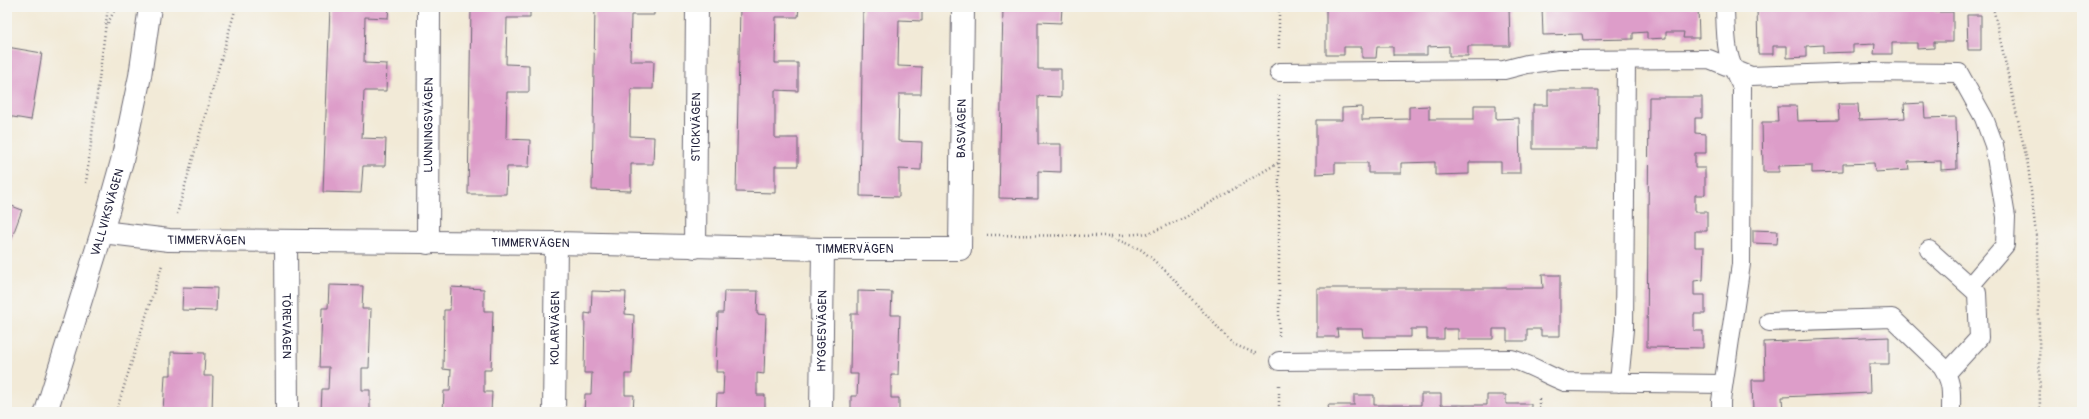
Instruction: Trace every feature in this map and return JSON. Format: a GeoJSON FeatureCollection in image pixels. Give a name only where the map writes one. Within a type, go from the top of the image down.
{"type":"FeatureCollection","features":[{"type":"Feature","properties":{"kind":"street","name":"VALLVIKSVÄGEN"},"geometry":{"type":"LineString","coordinates":[[46,412],[102,232],[122,161],[140,76],[150,7]]}},
{"type":"Feature","properties":{"kind":"street","name":"LUNNINGSVÄGEN"},"geometry":{"type":"LineString","coordinates":[[428,243],[429,7]]}},
{"type":"Feature","properties":{"kind":"street","name":"STICKVÄGEN"},"geometry":{"type":"LineString","coordinates":[[695,247],[697,7]]}},
{"type":"Feature","properties":{"kind":"street","name":"BASVÄGEN"},"geometry":{"type":"LineString","coordinates":[[960,242],[964,7]]}},
{"type":"Feature","properties":{"kind":"street","name":"TIMMERVÄGEN"},"geometry":{"type":"LineString","coordinates":[[102,232],[169,240],[556,243],[823,249],[960,242]]}},
{"type":"Feature","properties":{"kind":"street","name":"TÖREVÄGEN"},"geometry":{"type":"LineString","coordinates":[[286,241],[287,412]]}},
{"type":"Feature","properties":{"kind":"street","name":"KOLARVÄGEN"},"geometry":{"type":"LineString","coordinates":[[554,412],[556,243]]}},
{"type":"Feature","properties":{"kind":"street","name":"HYGGESVÄGEN"},"geometry":{"type":"LineString","coordinates":[[821,412],[823,249]]}},
{"type":"Feature","properties":{"kind":"lane"},"geometry":{"type":"LineString","coordinates":[[1721,412],[1723,384],[1741,264],[1742,87],[1731,67],[1727,49],[1725,7]]}},
{"type":"Feature","properties":{"kind":"lane"},"geometry":{"type":"LineString","coordinates":[[1279,72],[1504,70],[1527,64],[1559,60],[1709,60],[1731,67],[1751,76],[1862,72],[1959,73],[1984,118],[1994,145],[2006,217],[2005,245],[1970,286]]}},
{"type":"Feature","properties":{"kind":"lane"},"geometry":{"type":"LineString","coordinates":[[1619,383],[1624,329],[1626,60]]}},
{"type":"Feature","properties":{"kind":"lane"},"geometry":{"type":"LineString","coordinates":[[1929,250],[1977,293],[1979,338],[1947,373]]}},
{"type":"Feature","properties":{"kind":"lane"},"geometry":{"type":"LineString","coordinates":[[1769,322],[1892,318],[1942,366],[1947,373],[1950,379],[1951,412]]}},
{"type":"Feature","properties":{"kind":"lane"},"geometry":{"type":"LineString","coordinates":[[1279,361],[1511,359],[1525,363],[1565,382],[1723,384]]}},
{"type":"Feature","properties":{"kind":"path"},"geometry":{"type":"LineString","coordinates":[[86,188],[108,7]]}},
{"type":"Feature","properties":{"kind":"path"},"geometry":{"type":"LineString","coordinates":[[107,25],[116,7]]}},
{"type":"Feature","properties":{"kind":"path"},"geometry":{"type":"LineString","coordinates":[[116,412],[169,240],[236,7]]}},
{"type":"Feature","properties":{"kind":"path"},"geometry":{"type":"LineString","coordinates":[[1279,7],[1279,412]]}},
{"type":"Feature","properties":{"kind":"path"},"geometry":{"type":"LineString","coordinates":[[960,242],[1150,233],[1186,217],[1279,163]]}},
{"type":"Feature","properties":{"kind":"path"},"geometry":{"type":"LineString","coordinates":[[1110,236],[1142,250],[1167,272],[1233,344],[1279,361]]}},
{"type":"Feature","properties":{"kind":"building"},"geometry":{"type":"Polygon","coordinates":[[[330,7],[389,7],[388,18],[365,17],[364,63],[387,64],[386,91],[364,91],[362,138],[386,139],[385,166],[363,166],[361,193],[323,192],[330,7]]]}},
{"type":"Feature","properties":{"kind":"building"},"geometry":{"type":"Polygon","coordinates":[[[471,7],[530,7],[530,18],[507,18],[506,64],[529,65],[529,92],[507,92],[506,139],[530,140],[529,167],[507,167],[506,194],[468,194],[471,7]]]}},
{"type":"Feature","properties":{"kind":"building"},"geometry":{"type":"Polygon","coordinates":[[[595,7],[654,7],[654,15],[631,15],[630,61],[654,61],[653,89],[631,89],[630,136],[654,137],[653,164],[631,164],[631,191],[592,190],[595,7]]]}},
{"type":"Feature","properties":{"kind":"building"},"geometry":{"type":"Polygon","coordinates":[[[740,7],[799,7],[798,17],[776,17],[775,63],[798,63],[798,91],[775,90],[775,138],[798,138],[798,166],[775,166],[775,193],[736,192],[740,7]]]}},
{"type":"Feature","properties":{"kind":"building"},"geometry":{"type":"Polygon","coordinates":[[[863,7],[922,7],[922,21],[899,20],[898,66],[922,67],[921,94],[899,94],[898,141],[922,142],[921,170],[899,169],[899,197],[860,196],[863,7]]]}},
{"type":"Feature","properties":{"kind":"building"},"geometry":{"type":"Polygon","coordinates":[[[1003,7],[1062,7],[1061,23],[1038,22],[1038,69],[1061,69],[1061,97],[1038,96],[1038,144],[1061,144],[1061,172],[1038,171],[1038,199],[999,198],[1003,7]]]}},
{"type":"Feature","properties":{"kind":"building"},"geometry":{"type":"Polygon","coordinates":[[[1326,7],[1509,7],[1510,46],[1468,46],[1468,56],[1449,56],[1449,46],[1427,47],[1427,55],[1393,55],[1393,47],[1377,47],[1376,58],[1362,58],[1362,47],[1344,47],[1344,55],[1326,55],[1326,7]]]}},
{"type":"Feature","properties":{"kind":"building"},"geometry":{"type":"Polygon","coordinates":[[[1542,7],[1698,7],[1699,38],[1683,38],[1684,32],[1666,32],[1666,38],[1647,39],[1647,32],[1633,33],[1633,39],[1583,40],[1582,34],[1543,35],[1542,7]]]}},
{"type":"Feature","properties":{"kind":"building"},"geometry":{"type":"Polygon","coordinates":[[[1757,7],[1935,7],[1935,12],[1953,12],[1953,42],[1934,42],[1934,48],[1917,49],[1917,43],[1892,43],[1892,54],[1874,54],[1875,44],[1853,45],[1853,52],[1823,53],[1823,45],[1806,46],[1806,57],[1787,58],[1787,46],[1773,46],[1773,54],[1758,54],[1757,7]]]}},
{"type":"Feature","properties":{"kind":"building"},"geometry":{"type":"Polygon","coordinates":[[[1967,15],[1981,15],[1981,50],[1968,50],[1967,15]]]}},
{"type":"Feature","properties":{"kind":"building"},"geometry":{"type":"Polygon","coordinates":[[[7,47],[42,53],[31,120],[7,116],[7,47]]]}},
{"type":"Feature","properties":{"kind":"building"},"geometry":{"type":"Polygon","coordinates":[[[1548,90],[1599,90],[1598,149],[1533,149],[1533,105],[1548,105],[1548,90]]]}},
{"type":"Feature","properties":{"kind":"building"},"geometry":{"type":"Polygon","coordinates":[[[1649,97],[1702,97],[1702,118],[1695,118],[1695,133],[1706,134],[1706,153],[1695,153],[1695,168],[1705,168],[1705,195],[1695,195],[1695,212],[1707,212],[1707,231],[1695,231],[1695,247],[1704,247],[1703,280],[1694,281],[1694,295],[1705,295],[1705,314],[1694,314],[1694,331],[1703,331],[1703,348],[1647,347],[1649,97]]]}},
{"type":"Feature","properties":{"kind":"building"},"geometry":{"type":"Polygon","coordinates":[[[1924,103],[1925,118],[1956,117],[1957,169],[1941,170],[1941,161],[1908,162],[1909,170],[1875,172],[1874,163],[1843,164],[1843,172],[1812,173],[1812,165],[1779,166],[1779,172],[1763,172],[1762,122],[1778,122],[1777,106],[1797,106],[1798,121],[1839,120],[1838,104],[1858,104],[1859,120],[1905,118],[1904,104],[1924,103]]]}},
{"type":"Feature","properties":{"kind":"building"},"geometry":{"type":"Polygon","coordinates":[[[1474,105],[1496,105],[1496,119],[1519,118],[1520,173],[1501,173],[1501,162],[1469,162],[1469,174],[1435,175],[1435,162],[1401,163],[1401,173],[1368,173],[1368,163],[1335,163],[1335,173],[1316,174],[1316,120],[1342,120],[1342,108],[1362,107],[1362,120],[1409,119],[1409,107],[1429,106],[1429,119],[1474,119],[1474,105]]]}},
{"type":"Feature","properties":{"kind":"building"},"geometry":{"type":"Polygon","coordinates":[[[7,204],[22,210],[7,251],[7,204]]]}},
{"type":"Feature","properties":{"kind":"building"},"geometry":{"type":"Polygon","coordinates":[[[1753,230],[1778,231],[1777,244],[1753,243],[1753,230]]]}},
{"type":"Feature","properties":{"kind":"building"},"geometry":{"type":"Polygon","coordinates":[[[1542,275],[1560,275],[1560,336],[1541,336],[1541,329],[1527,329],[1527,341],[1507,341],[1507,329],[1493,329],[1493,339],[1458,339],[1458,329],[1444,329],[1444,339],[1427,339],[1427,329],[1411,329],[1411,337],[1363,337],[1362,329],[1337,329],[1338,337],[1317,337],[1317,288],[1543,288],[1542,275]]]}},
{"type":"Feature","properties":{"kind":"building"},"geometry":{"type":"Polygon","coordinates":[[[329,285],[363,286],[362,309],[371,309],[369,368],[362,368],[362,390],[370,390],[370,412],[321,412],[322,389],[328,389],[329,367],[320,367],[322,308],[328,308],[329,285]]]}},
{"type":"Feature","properties":{"kind":"building"},"geometry":{"type":"Polygon","coordinates":[[[183,287],[217,288],[216,311],[182,310],[183,287]]]}},
{"type":"Feature","properties":{"kind":"building"},"geometry":{"type":"Polygon","coordinates":[[[451,287],[484,289],[484,311],[493,311],[491,370],[484,370],[484,392],[492,392],[491,412],[443,412],[444,391],[450,391],[451,370],[443,369],[444,310],[450,310],[451,287]]]}},
{"type":"Feature","properties":{"kind":"building"},"geometry":{"type":"Polygon","coordinates":[[[592,291],[626,292],[625,314],[634,315],[632,374],[625,374],[625,395],[634,395],[633,412],[584,412],[585,394],[591,394],[592,373],[584,373],[585,313],[591,314],[592,291]]]}},
{"type":"Feature","properties":{"kind":"building"},"geometry":{"type":"Polygon","coordinates":[[[724,291],[758,291],[757,314],[766,315],[764,374],[757,373],[757,395],[765,395],[765,412],[716,412],[717,394],[723,394],[724,372],[716,372],[718,313],[723,313],[724,291]]]}},
{"type":"Feature","properties":{"kind":"building"},"geometry":{"type":"Polygon","coordinates":[[[858,291],[892,292],[891,315],[900,315],[898,375],[891,375],[891,398],[899,398],[899,412],[851,412],[851,396],[857,396],[858,374],[850,374],[851,314],[858,314],[858,291]]]}},
{"type":"Feature","properties":{"kind":"building"},"geometry":{"type":"Polygon","coordinates":[[[1889,337],[1889,364],[1869,364],[1870,393],[1782,397],[1783,412],[1753,412],[1752,380],[1765,380],[1764,342],[1889,337]]]}},
{"type":"Feature","properties":{"kind":"building"},"geometry":{"type":"Polygon","coordinates":[[[171,352],[205,353],[204,376],[213,376],[212,412],[163,412],[165,375],[171,375],[171,352]]]}},
{"type":"Feature","properties":{"kind":"building"},"geometry":{"type":"Polygon","coordinates":[[[1421,394],[1441,394],[1441,405],[1487,405],[1487,395],[1506,395],[1506,404],[1531,404],[1531,412],[1329,412],[1328,405],[1354,405],[1354,395],[1374,395],[1374,405],[1421,405],[1421,394]]]}}]}
